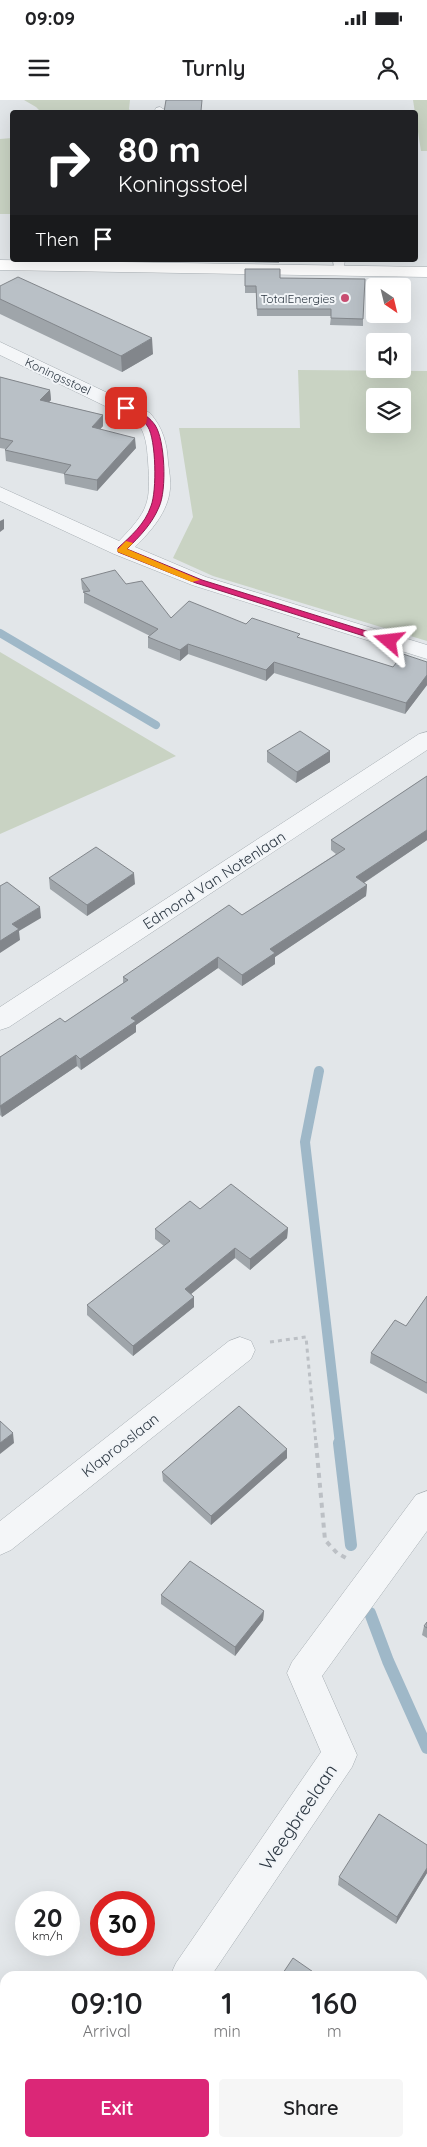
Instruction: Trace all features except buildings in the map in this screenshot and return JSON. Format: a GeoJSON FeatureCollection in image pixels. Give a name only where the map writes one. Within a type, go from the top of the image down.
{"type":"FeatureCollection","features":[{"type":"Feature","properties":{"kind":"main road"},"geometry":{"type":"LineString","coordinates":[[0,265],[339,265],[427,272]]}},
{"type":"Feature","properties":{"kind":"street","name":"Koningsstoel"},"geometry":{"type":"LineString","coordinates":[[0,348],[143,417],[151,425],[156,435],[160,489],[156,506],[144,528],[122,550]]}},
{"type":"Feature","properties":{"kind":"street"},"geometry":{"type":"LineString","coordinates":[[0,493],[122,550],[199,581],[427,652]]}},
{"type":"Feature","properties":{"kind":"street","name":"Edmond Van Notenlaan"},"geometry":{"type":"LineString","coordinates":[[0,1020],[427,739]]}},
{"type":"Feature","properties":{"kind":"street","name":"Klaprooslaan"},"geometry":{"type":"LineString","coordinates":[[0,1540],[240,1350]]}},
{"type":"Feature","properties":{"kind":"street","name":"Weegbreelaan"},"geometry":{"type":"LineString","coordinates":[[192,1971],[340,1755],[304,1672],[377,1576],[427,1505]]}},
{"type":"Feature","properties":{"kind":"path"},"geometry":{"type":"LineString","coordinates":[[240,1350],[255,1352],[274,1340],[306,1337],[326,1540],[337,1553],[377,1576]]}},
{"type":"Feature","properties":{"kind":"green space"},"geometry":{"type":"Polygon","coordinates":[[[24,100],[130,100],[130,110],[39,110],[24,100]]]}},
{"type":"Feature","properties":{"kind":"green space"},"geometry":{"type":"Polygon","coordinates":[[[413,100],[427,100],[427,151],[421,151],[418,132],[418,110],[415,110],[413,100]]]}},
{"type":"Feature","properties":{"kind":"green space"},"geometry":{"type":"Polygon","coordinates":[[[10,138],[10,214],[0,214],[0,139],[10,138]]]}},
{"type":"Feature","properties":{"kind":"green space"},"geometry":{"type":"Polygon","coordinates":[[[298,370],[366,371],[366,378],[411,378],[411,371],[427,371],[427,641],[213,576],[173,558],[193,517],[179,428],[300,428],[298,370]]]}},
{"type":"Feature","properties":{"kind":"green space"},"geometry":{"type":"Polygon","coordinates":[[[0,652],[176,756],[0,834],[0,652]]]}},
{"type":"Feature","properties":{"kind":"waterway"},"geometry":{"type":"LineString","coordinates":[[0,633],[156,725]]}},
{"type":"Feature","properties":{"kind":"waterway"},"geometry":{"type":"LineString","coordinates":[[319,1071],[305,1142],[340,1444]]}},
{"type":"Feature","properties":{"kind":"waterway"},"geometry":{"type":"LineString","coordinates":[[339,1443],[351,1545]]}},
{"type":"Feature","properties":{"kind":"waterway"},"geometry":{"type":"LineString","coordinates":[[370,1613],[388,1661],[427,1748]]}},
{"type":"Feature","properties":{"kind":"slow traffic"},"geometry":{"type":"LineString","coordinates":[[129,543],[122,550],[196,580]]}},
{"type":"Feature","properties":{"kind":"place","name":"TotalEnergies"},"geometry":{"type":"Point","coordinates":[345,298]}},
{"type":"Feature","properties":{"kind":"route"},"geometry":{"type":"LineString","coordinates":[[126,408],[143,417],[151,425],[156,435],[160,489],[156,506],[144,528],[122,550],[199,581],[389,641]]}}]}
